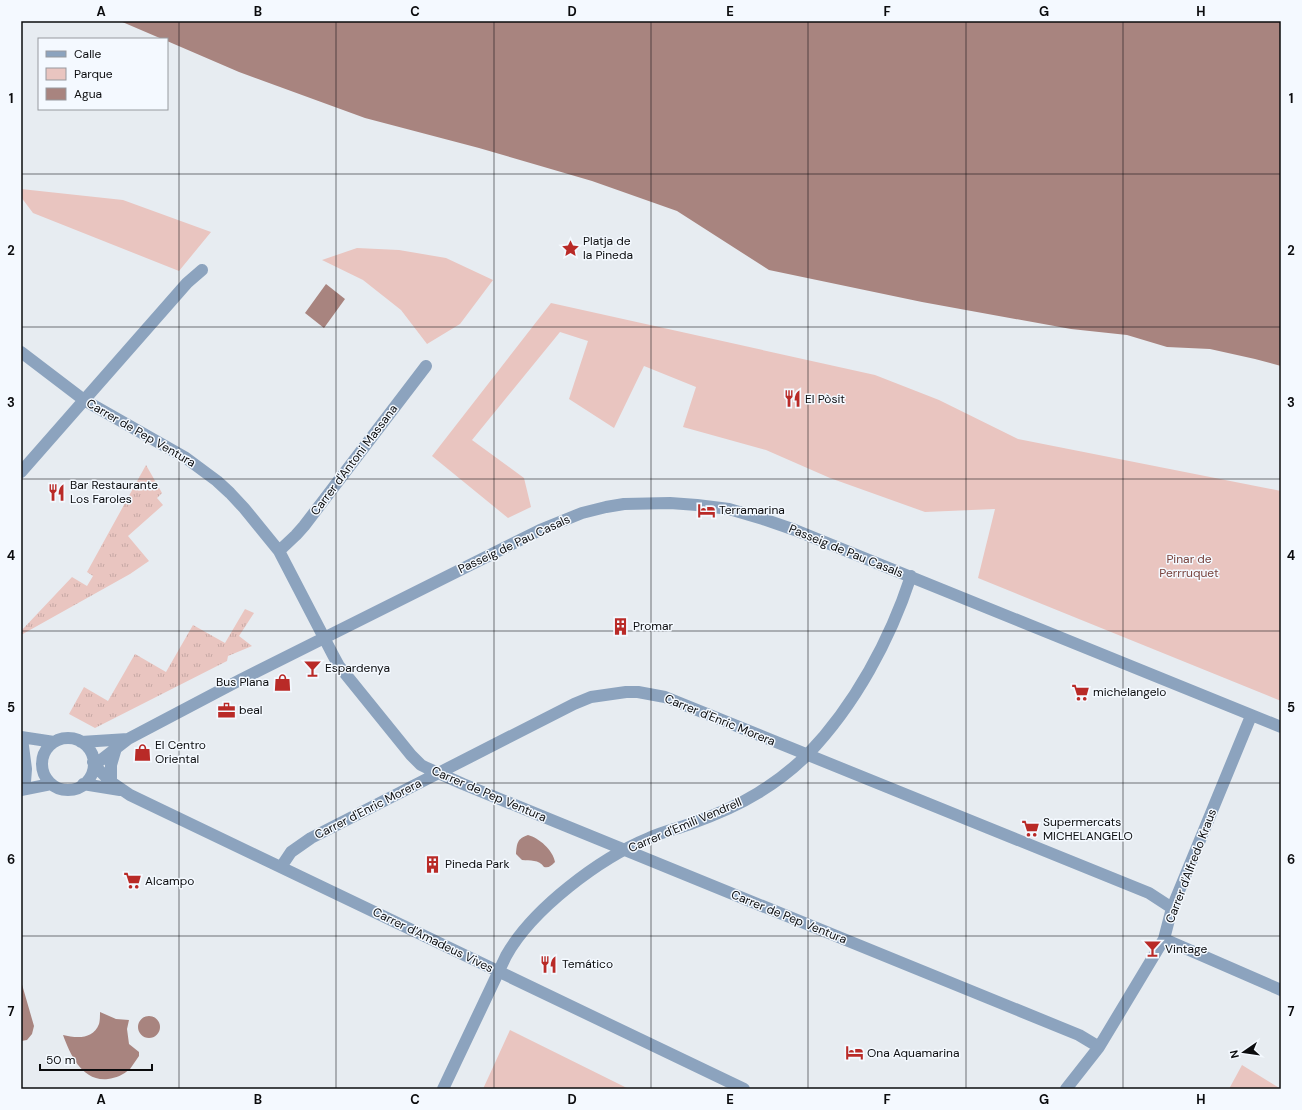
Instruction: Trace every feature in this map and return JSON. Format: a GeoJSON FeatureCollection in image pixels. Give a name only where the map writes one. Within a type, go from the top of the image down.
{"type":"FeatureCollection","features":[{"type":"Feature","properties":{"kind":"street"},"geometry":{"type":"LineString","coordinates":[[21,472],[187,283],[202,270]]}},
{"type":"Feature","properties":{"kind":"street","name":"Carrer de Pep Ventura"},"geometry":{"type":"LineString","coordinates":[[21,352],[84,400],[168,447],[201,468],[244,508],[279,551],[323,637],[346,676],[411,755],[421,765],[437,773],[1071,1032],[1099,1047]]}},
{"type":"Feature","properties":{"kind":"street","name":"Carrer d'Antoni Massana"},"geometry":{"type":"LineString","coordinates":[[279,551],[304,526],[426,366]]}},
{"type":"Feature","properties":{"kind":"street","name":"Passeig de Pau Casals"},"geometry":{"type":"LineString","coordinates":[[94,764],[128,739],[240,680],[323,637],[540,530],[582,513],[624,504],[670,503],[697,505],[729,509],[763,519],[795,530],[911,576],[1281,727]]}},
{"type":"Feature","properties":{"kind":"street","name":"Carrer d'Emili Vendrell"},"geometry":{"type":"LineString","coordinates":[[443,1089],[513,945],[535,919],[579,880],[625,850],[651,837],[706,818],[743,801],[777,779],[808,754],[848,705],[868,672],[896,615],[911,576]]}},
{"type":"Feature","properties":{"kind":"street","name":"Carrer d'Enric Morera"},"geometry":{"type":"LineString","coordinates":[[281,867],[291,852],[301,843],[584,700],[601,695],[638,692],[665,697],[808,754],[1149,894],[1172,908]]}},
{"type":"Feature","properties":{"kind":"street","name":"Carrer d'Alfredo Kraus"},"geometry":{"type":"LineString","coordinates":[[1066,1089],[1099,1047],[1164,939],[1172,908],[1252,716]]}},
{"type":"Feature","properties":{"kind":"street"},"geometry":{"type":"LineString","coordinates":[[22,742],[54,742],[68,738],[81,742],[87,747],[92,754],[94,764],[89,779],[76,788],[67,790],[52,784],[44,772],[43,757]]}},
{"type":"Feature","properties":{"kind":"street","name":"Passeig de Pau Casals"},"geometry":{"type":"LineString","coordinates":[[81,742],[128,739]]}},
{"type":"Feature","properties":{"kind":"street"},"geometry":{"type":"LineString","coordinates":[[22,742],[33,753],[43,757]]}},
{"type":"Feature","properties":{"kind":"street"},"geometry":{"type":"LineString","coordinates":[[22,742],[26,769],[22,786]]}},
{"type":"Feature","properties":{"kind":"street"},"geometry":{"type":"LineString","coordinates":[[22,786],[43,757],[48,747],[54,742]]}},
{"type":"Feature","properties":{"kind":"street"},"geometry":{"type":"LineString","coordinates":[[111,782],[111,765],[116,748]]}},
{"type":"Feature","properties":{"kind":"street","name":"Carrer d'Amadeus Vives"},"geometry":{"type":"LineString","coordinates":[[94,764],[111,782],[122,790],[744,1089]]}},
{"type":"Feature","properties":{"kind":"street"},"geometry":{"type":"LineString","coordinates":[[22,786],[52,784]]}},
{"type":"Feature","properties":{"kind":"street","name":"Carrer d'Amadeus Vives"},"geometry":{"type":"LineString","coordinates":[[83,784],[122,790]]}},
{"type":"Feature","properties":{"kind":"street"},"geometry":{"type":"LineString","coordinates":[[1164,939],[1281,990]]}},
{"type":"Feature","properties":{"kind":"green space"},"geometry":{"type":"Polygon","coordinates":[[[21,189],[123,200],[211,232],[179,271],[33,213],[21,197],[21,189]]]}},
{"type":"Feature","properties":{"kind":"green space"},"geometry":{"type":"Polygon","coordinates":[[[357,248],[399,250],[446,258],[493,280],[460,324],[427,344],[401,310],[363,280],[322,260],[357,248]]]}},
{"type":"Feature","properties":{"kind":"green space","name":"Pinar de Perrruquet"},"geometry":{"type":"Polygon","coordinates":[[[551,303],[875,375],[939,400],[1018,439],[1281,491],[1281,701],[978,578],[995,509],[925,512],[830,478],[766,450],[683,427],[696,387],[644,366],[614,428],[569,399],[588,341],[560,332],[472,440],[524,478],[531,507],[508,518],[432,456],[551,303]]]}},
{"type":"Feature","properties":{"kind":"green space"},"geometry":{"type":"Polygon","coordinates":[[[146,465],[162,493],[157,498],[163,505],[128,536],[149,561],[130,574],[21,635],[21,631],[72,577],[87,586],[93,576],[87,572],[146,465]]]}},
{"type":"Feature","properties":{"kind":"green space"},"geometry":{"type":"Polygon","coordinates":[[[245,609],[254,613],[239,636],[252,646],[228,656],[227,661],[95,728],[69,714],[84,687],[108,701],[135,654],[166,672],[193,625],[225,643],[245,609]]]}},
{"type":"Feature","properties":{"kind":"green space"},"geometry":{"type":"Polygon","coordinates":[[[510,1030],[629,1089],[483,1089],[510,1030]]]}},
{"type":"Feature","properties":{"kind":"green space"},"geometry":{"type":"Polygon","coordinates":[[[1242,1065],[1281,1089],[1229,1089],[1242,1065]]]}},
{"type":"Feature","properties":{"kind":"water"},"geometry":{"type":"Polygon","coordinates":[[[120,21],[1281,21],[1281,366],[1210,349],[1167,347],[1127,335],[1071,329],[922,302],[769,270],[677,211],[592,181],[479,148],[365,118],[239,72],[168,41],[168,38],[160,38],[120,21]]]}},
{"type":"Feature","properties":{"kind":"water"},"geometry":{"type":"Polygon","coordinates":[[[326,284],[345,299],[324,328],[305,313],[326,284]]]}},
{"type":"Feature","properties":{"kind":"water"},"geometry":{"type":"Polygon","coordinates":[[[528,835],[541,842],[551,853],[555,862],[551,866],[544,867],[542,864],[537,862],[522,860],[516,854],[518,842],[528,835]]]}},
{"type":"Feature","properties":{"kind":"water"},"geometry":{"type":"Polygon","coordinates":[[[21,981],[34,1026],[32,1034],[27,1040],[21,1041],[21,981]]]}},
{"type":"Feature","properties":{"kind":"water"},"geometry":{"type":"Polygon","coordinates":[[[100,1012],[116,1019],[129,1020],[127,1029],[129,1044],[139,1052],[139,1056],[130,1069],[119,1076],[108,1079],[99,1079],[84,1071],[73,1058],[63,1035],[84,1037],[93,1033],[99,1024],[100,1012]]]}},
{"type":"Feature","properties":{"kind":"water"},"geometry":{"type":"Polygon","coordinates":[[[149,1016],[157,1019],[160,1027],[157,1035],[149,1038],[141,1035],[138,1027],[141,1019],[149,1016]]]}},
{"type":"Feature","properties":{"kind":"place","name":"Platja de la Pineda"},"geometry":{"type":"Point","coordinates":[570,248]}},
{"type":"Feature","properties":{"kind":"place","name":"El Pòsit"},"geometry":{"type":"Point","coordinates":[792,399]}},
{"type":"Feature","properties":{"kind":"place","name":"Bar Restaurante Los Faroles"},"geometry":{"type":"Point","coordinates":[57,492]}},
{"type":"Feature","properties":{"kind":"place","name":"Terramarina"},"geometry":{"type":"Point","coordinates":[706,510]}},
{"type":"Feature","properties":{"kind":"place","name":"Promar"},"geometry":{"type":"Point","coordinates":[620,626]}},
{"type":"Feature","properties":{"kind":"place","name":"Espardenya"},"geometry":{"type":"Point","coordinates":[312,668]}},
{"type":"Feature","properties":{"kind":"place","name":"Bus Plana"},"geometry":{"type":"Point","coordinates":[282,682]}},
{"type":"Feature","properties":{"kind":"place","name":"michelangelo"},"geometry":{"type":"Point","coordinates":[1080,692]}},
{"type":"Feature","properties":{"kind":"place","name":"beal"},"geometry":{"type":"Point","coordinates":[226,710]}},
{"type":"Feature","properties":{"kind":"place","name":"El Centro Oriental"},"geometry":{"type":"Point","coordinates":[142,752]}},
{"type":"Feature","properties":{"kind":"place","name":"Supermercats MICHELANGELO"},"geometry":{"type":"Point","coordinates":[1030,829]}},
{"type":"Feature","properties":{"kind":"place","name":"Pineda Park"},"geometry":{"type":"Point","coordinates":[432,864]}},
{"type":"Feature","properties":{"kind":"place","name":"Alcampo"},"geometry":{"type":"Point","coordinates":[132,881]}},
{"type":"Feature","properties":{"kind":"place","name":"Vintage"},"geometry":{"type":"Point","coordinates":[1152,949]}},
{"type":"Feature","properties":{"kind":"place","name":"Temático"},"geometry":{"type":"Point","coordinates":[549,964]}},
{"type":"Feature","properties":{"kind":"place","name":"Ona Aquamarina"},"geometry":{"type":"Point","coordinates":[854,1053]}}]}
